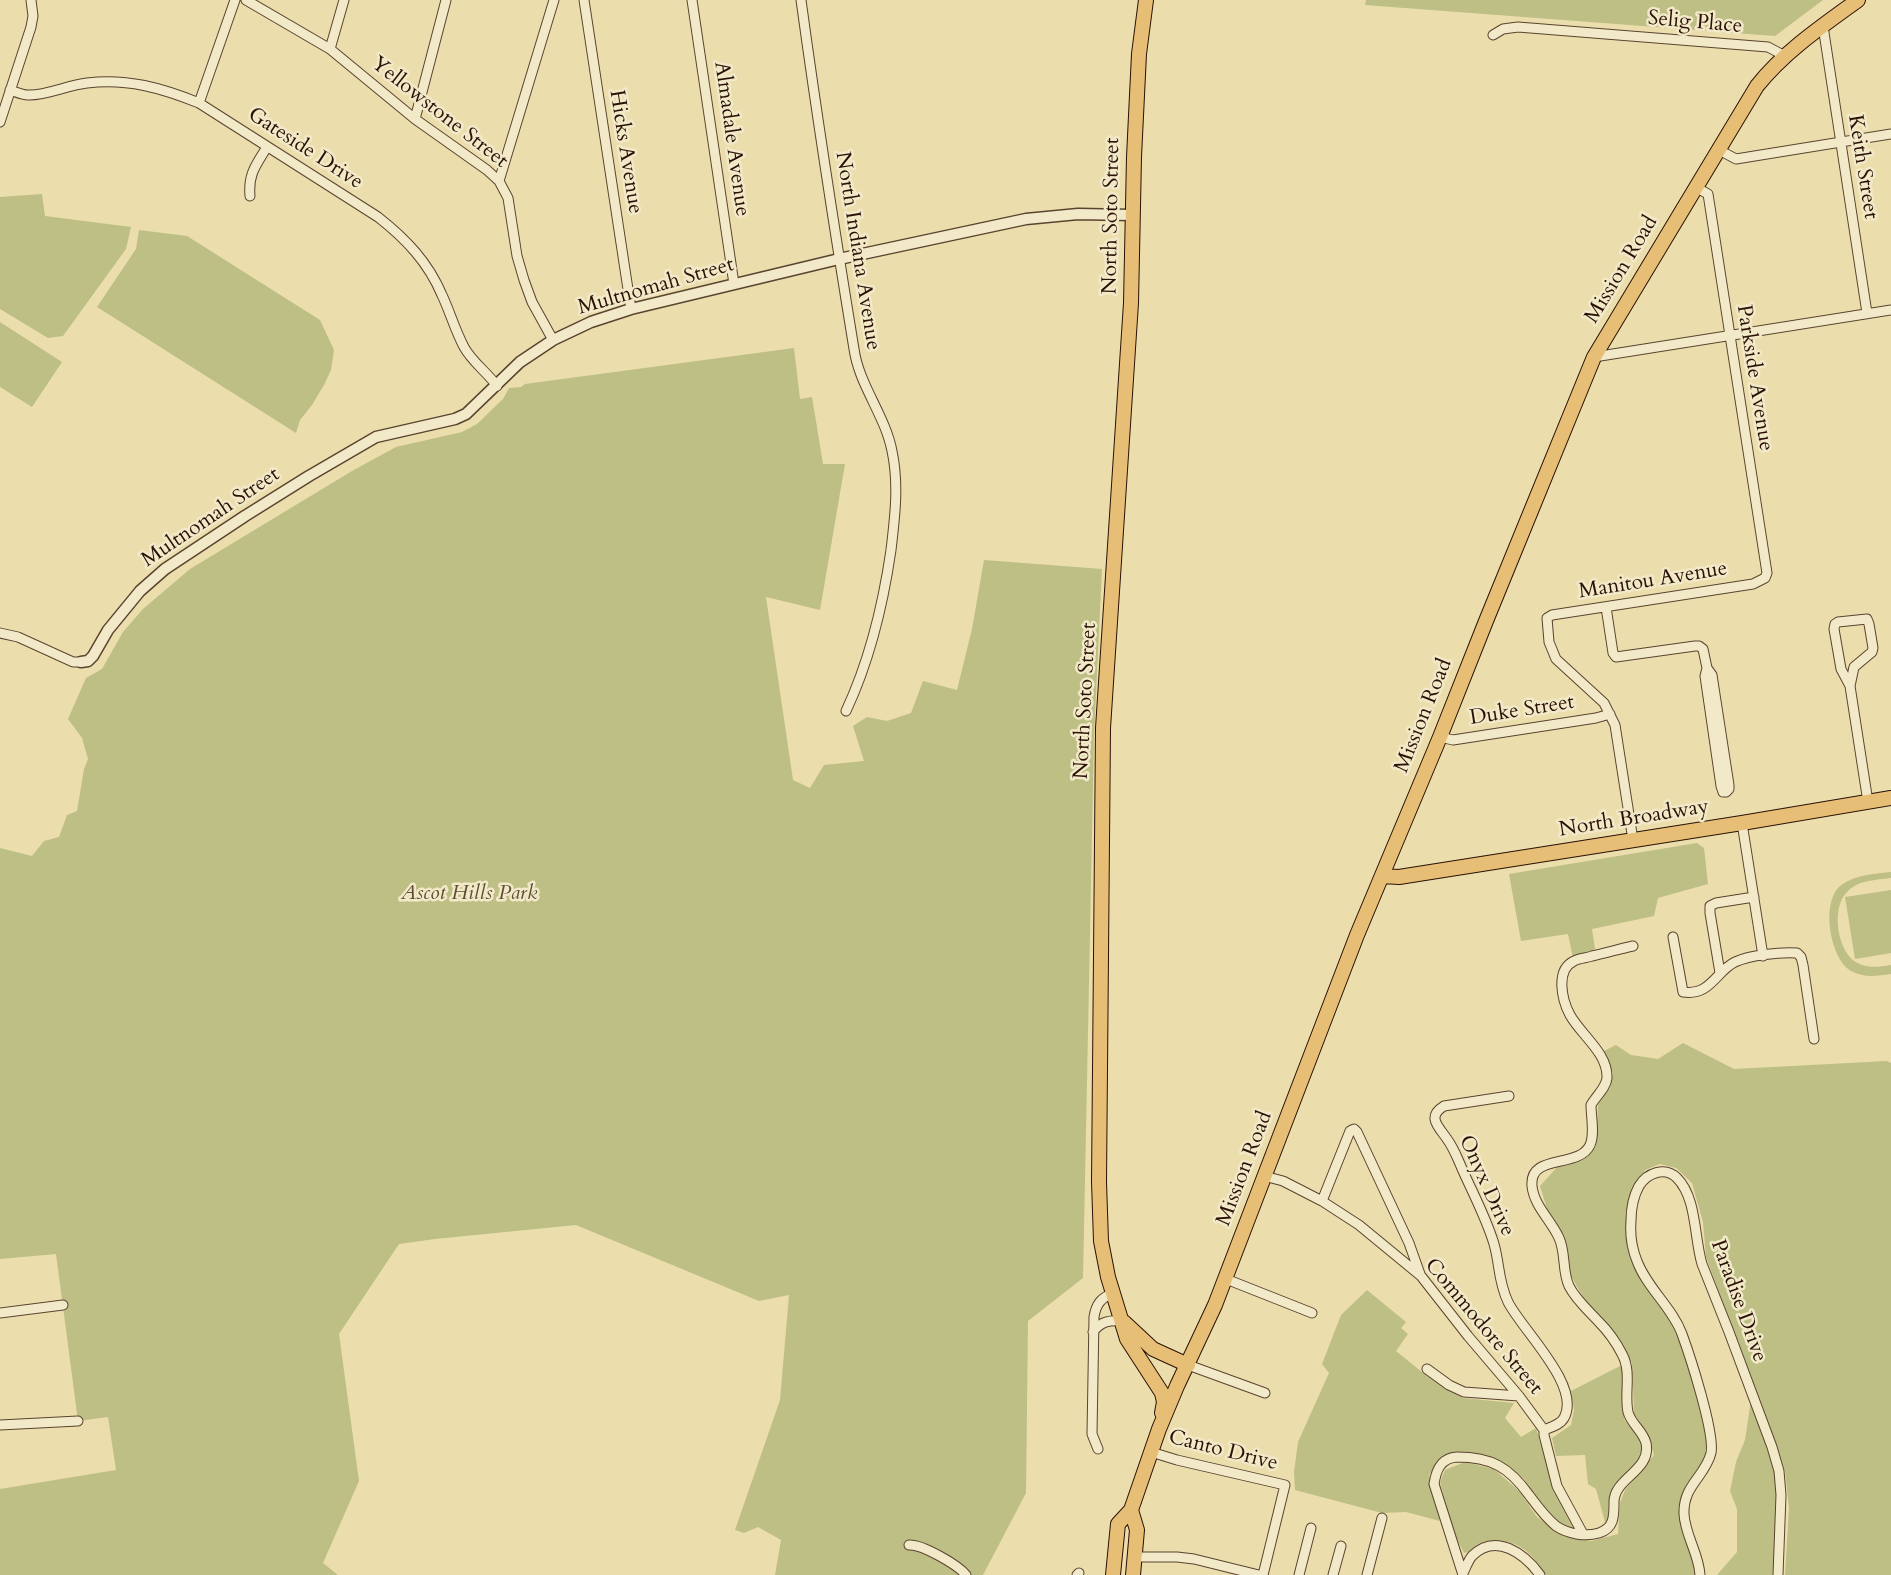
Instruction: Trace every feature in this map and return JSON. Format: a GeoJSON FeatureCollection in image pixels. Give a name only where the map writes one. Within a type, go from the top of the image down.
{"type":"FeatureCollection","features":[{"type":"Feature","properties":{"kind":"main road","name":"North Soto Street"},"geometry":{"type":"LineString","coordinates":[[1146,0],[1139,54],[1132,215],[1131,303],[1103,728],[1099,1221],[1105,1263],[1122,1321],[1153,1350],[1188,1365]]}},
{"type":"Feature","properties":{"kind":"main road","name":"Mission Road"},"geometry":{"type":"LineString","coordinates":[[1113,1575],[1118,1524],[1131,1510],[1177,1386],[1226,1280],[1357,934],[1440,737],[1594,357],[1757,86],[1769,70],[1785,56],[1858,0]]}},
{"type":"Feature","properties":{"kind":"main road","name":"North Broadway"},"geometry":{"type":"LineString","coordinates":[[1382,876],[1399,877],[1742,824],[1891,798]]}},
{"type":"Feature","properties":{"kind":"main road"},"geometry":{"type":"LineString","coordinates":[[1122,1321],[1127,1339],[1162,1393],[1164,1402],[1160,1429]]}},
{"type":"Feature","properties":{"kind":"main road"},"geometry":{"type":"LineString","coordinates":[[1131,1510],[1137,1530],[1133,1575]]}},
{"type":"Feature","properties":{"kind":"street"},"geometry":{"type":"LineString","coordinates":[[0,122],[32,27],[31,0]]}},
{"type":"Feature","properties":{"kind":"street"},"geometry":{"type":"LineString","coordinates":[[199,103],[235,0]]}},
{"type":"Feature","properties":{"kind":"street","name":"Yellowstone Street"},"geometry":{"type":"LineString","coordinates":[[246,0],[330,49],[415,119],[499,181],[508,198],[517,256],[524,280],[532,302],[553,340]]}},
{"type":"Feature","properties":{"kind":"street"},"geometry":{"type":"LineString","coordinates":[[330,49],[344,0]]}},
{"type":"Feature","properties":{"kind":"street"},"geometry":{"type":"LineString","coordinates":[[415,119],[446,0]]}},
{"type":"Feature","properties":{"kind":"street"},"geometry":{"type":"LineString","coordinates":[[499,181],[554,0]]}},
{"type":"Feature","properties":{"kind":"street","name":"Hicks Avenue"},"geometry":{"type":"LineString","coordinates":[[584,0],[631,309]]}},
{"type":"Feature","properties":{"kind":"street","name":"Almadale Avenue"},"geometry":{"type":"LineString","coordinates":[[692,0],[734,284]]}},
{"type":"Feature","properties":{"kind":"street","name":"North Indiana Avenue"},"geometry":{"type":"LineString","coordinates":[[801,0],[855,356],[883,422],[892,450],[897,482],[895,516],[885,589],[871,645],[846,711]]}},
{"type":"Feature","properties":{"kind":"street","name":"Keith Street"},"geometry":{"type":"LineString","coordinates":[[1822,26],[1867,314]]}},
{"type":"Feature","properties":{"kind":"street","name":"Selig Place"},"geometry":{"type":"LineString","coordinates":[[1493,34],[1503,29],[1518,27],[1618,34],[1768,47],[1785,56]]}},
{"type":"Feature","properties":{"kind":"street","name":"Gateside Drive"},"geometry":{"type":"LineString","coordinates":[[10,90],[32,95],[87,83],[121,82],[170,91],[199,103],[378,217],[400,235],[432,275],[465,349],[496,386]]}},
{"type":"Feature","properties":{"kind":"street"},"geometry":{"type":"LineString","coordinates":[[1719,150],[1736,159],[1891,134]]}},
{"type":"Feature","properties":{"kind":"street"},"geometry":{"type":"LineString","coordinates":[[250,196],[251,173],[267,147]]}},
{"type":"Feature","properties":{"kind":"street","name":"Parkside Avenue"},"geometry":{"type":"LineString","coordinates":[[1697,188],[1708,194],[1728,336],[1767,573],[1765,578]]}},
{"type":"Feature","properties":{"kind":"street","name":"Multnomah Street"},"geometry":{"type":"LineString","coordinates":[[81,662],[93,656],[108,630],[140,591],[165,569],[254,511],[376,437],[455,419],[465,414],[520,362],[553,340],[591,322],[631,309],[839,259],[1026,219],[1078,214],[1132,215]]}},
{"type":"Feature","properties":{"kind":"street"},"geometry":{"type":"LineString","coordinates":[[1594,357],[1891,310]]}},
{"type":"Feature","properties":{"kind":"street","name":"Manitou Avenue"},"geometry":{"type":"LineString","coordinates":[[1610,714],[1604,704],[1556,659],[1549,642],[1546,618],[1552,615],[1753,584],[1765,578]]}},
{"type":"Feature","properties":{"kind":"street"},"geometry":{"type":"LineString","coordinates":[[1606,607],[1613,653],[1616,657],[1701,647],[1707,668],[1712,675],[1729,785],[1726,792],[1721,786],[1704,676],[1707,668]]}},
{"type":"Feature","properties":{"kind":"street"},"geometry":{"type":"LineString","coordinates":[[1850,686],[1854,667],[1872,652],[1867,619],[1835,624],[1839,661],[1850,686],[1868,802]]}},
{"type":"Feature","properties":{"kind":"street"},"geometry":{"type":"LineString","coordinates":[[0,633],[27,641],[73,662],[81,662]]}},
{"type":"Feature","properties":{"kind":"street"},"geometry":{"type":"LineString","coordinates":[[1610,714],[1617,735],[1633,840]]}},
{"type":"Feature","properties":{"kind":"street","name":"Duke Street"},"geometry":{"type":"LineString","coordinates":[[1440,737],[1453,740],[1610,714]]}},
{"type":"Feature","properties":{"kind":"street"},"geometry":{"type":"LineString","coordinates":[[1742,824],[1762,956]]}},
{"type":"Feature","properties":{"kind":"street"},"geometry":{"type":"LineString","coordinates":[[1720,973],[1710,906],[1754,897]]}},
{"type":"Feature","properties":{"kind":"street"},"geometry":{"type":"LineString","coordinates":[[1673,937],[1683,992],[1689,993],[1705,988],[1716,980],[1727,966],[1736,961],[1797,953],[1801,957],[1814,1040]]}},
{"type":"Feature","properties":{"kind":"street"},"geometry":{"type":"LineString","coordinates":[[1463,1574],[1434,1484],[1438,1467],[1443,1461],[1451,1457],[1484,1458],[1505,1470],[1518,1481],[1557,1526],[1568,1533],[1594,1534],[1608,1528],[1613,1521],[1613,1497],[1643,1463],[1647,1454],[1643,1435],[1629,1415],[1626,1364],[1623,1354],[1612,1337],[1578,1300],[1570,1287],[1565,1274],[1562,1246],[1534,1196],[1532,1178],[1536,1171],[1544,1166],[1585,1152],[1590,1145],[1592,1135],[1591,1105],[1604,1089],[1607,1080],[1606,1068],[1596,1050],[1571,1017],[1567,1007],[1562,980],[1564,969],[1574,961],[1633,946]]}},
{"type":"Feature","properties":{"kind":"street","name":"Onyx Drive"},"geometry":{"type":"LineString","coordinates":[[1509,1096],[1444,1106],[1438,1109],[1435,1116],[1436,1122],[1453,1149],[1488,1228],[1494,1244],[1500,1282],[1509,1303],[1563,1382],[1566,1409],[1563,1419],[1557,1425],[1544,1430]]}},
{"type":"Feature","properties":{"kind":"street"},"geometry":{"type":"LineString","coordinates":[[1322,1202],[1350,1131],[1354,1129],[1408,1243],[1421,1276]]}},
{"type":"Feature","properties":{"kind":"street","name":"Paradise Drive"},"geometry":{"type":"LineString","coordinates":[[1700,1575],[1700,1567],[1686,1528],[1684,1514],[1688,1490],[1708,1462],[1711,1452],[1709,1426],[1688,1350],[1678,1324],[1636,1260],[1631,1232],[1636,1191],[1641,1182],[1655,1172],[1674,1175],[1683,1184],[1688,1196],[1702,1264],[1772,1447],[1781,1482],[1778,1575]]}},
{"type":"Feature","properties":{"kind":"street","name":"Commodore Street"},"geometry":{"type":"LineString","coordinates":[[1264,1176],[1283,1181],[1359,1225],[1421,1276],[1468,1336],[1520,1396],[1544,1430],[1557,1486],[1583,1534]]}},
{"type":"Feature","properties":{"kind":"street"},"geometry":{"type":"LineString","coordinates":[[1226,1280],[1312,1313]]}},
{"type":"Feature","properties":{"kind":"street"},"geometry":{"type":"LineString","coordinates":[[1098,1449],[1092,1434],[1095,1310],[1103,1297],[1113,1293]]}},
{"type":"Feature","properties":{"kind":"street"},"geometry":{"type":"LineString","coordinates":[[0,1313],[63,1305]]}},
{"type":"Feature","properties":{"kind":"street"},"geometry":{"type":"LineString","coordinates":[[1093,1332],[1109,1320],[1122,1321]]}},
{"type":"Feature","properties":{"kind":"street"},"geometry":{"type":"LineString","coordinates":[[1188,1365],[1265,1394]]}},
{"type":"Feature","properties":{"kind":"street"},"geometry":{"type":"LineString","coordinates":[[1427,1369],[1449,1385],[1464,1392],[1520,1396]]}},
{"type":"Feature","properties":{"kind":"street"},"geometry":{"type":"LineString","coordinates":[[0,1425],[78,1421]]}},
{"type":"Feature","properties":{"kind":"street","name":"Canto Drive"},"geometry":{"type":"LineString","coordinates":[[1152,1452],[1285,1485],[1261,1575]]}},
{"type":"Feature","properties":{"kind":"street"},"geometry":{"type":"LineString","coordinates":[[1367,1575],[1382,1518]]}},
{"type":"Feature","properties":{"kind":"street"},"geometry":{"type":"LineString","coordinates":[[1299,1575],[1311,1528]]}},
{"type":"Feature","properties":{"kind":"street"},"geometry":{"type":"LineString","coordinates":[[909,1545],[913,1544],[954,1564],[966,1575]]}},
{"type":"Feature","properties":{"kind":"street"},"geometry":{"type":"LineString","coordinates":[[1333,1575],[1341,1546]]}},
{"type":"Feature","properties":{"kind":"street"},"geometry":{"type":"LineString","coordinates":[[1463,1574],[1471,1558],[1480,1550],[1500,1546],[1521,1554],[1540,1575]]}},
{"type":"Feature","properties":{"kind":"street"},"geometry":{"type":"LineString","coordinates":[[1135,1557],[1194,1559],[1261,1575]]}},
{"type":"Feature","properties":{"kind":"green space"},"geometry":{"type":"Polygon","coordinates":[[[1366,0],[1823,0],[1775,36],[1365,5],[1366,0]]]}},
{"type":"Feature","properties":{"kind":"green space"},"geometry":{"type":"Polygon","coordinates":[[[42,194],[45,216],[131,227],[126,249],[63,336],[48,338],[0,309],[0,197],[42,194]]]}},
{"type":"Feature","properties":{"kind":"green space"},"geometry":{"type":"Polygon","coordinates":[[[139,230],[187,236],[320,320],[334,350],[331,370],[312,405],[300,420],[296,433],[97,307],[136,249],[139,230]]]}},
{"type":"Feature","properties":{"kind":"green space"},"geometry":{"type":"Polygon","coordinates":[[[0,322],[62,362],[32,407],[0,387],[0,322]]]}},
{"type":"Feature","properties":{"kind":"green space","name":"Ascot Hills Park"},"geometry":{"type":"Polygon","coordinates":[[[794,348],[800,399],[812,397],[823,464],[845,464],[820,610],[766,597],[793,780],[810,788],[824,765],[864,761],[853,726],[867,717],[887,721],[911,713],[923,681],[957,690],[972,629],[984,560],[1102,569],[1094,735],[1083,1278],[1028,1321],[1026,1493],[983,1575],[775,1575],[781,1540],[758,1527],[744,1533],[735,1530],[780,1400],[789,1295],[759,1301],[576,1225],[399,1244],[339,1334],[359,1481],[323,1563],[338,1575],[0,1575],[0,1489],[116,1470],[108,1417],[78,1421],[56,1254],[0,1259],[0,848],[32,856],[44,841],[59,837],[67,815],[77,811],[84,769],[88,759],[82,738],[68,719],[86,678],[102,669],[123,632],[143,609],[190,569],[396,447],[462,432],[477,424],[503,399],[509,388],[794,348]]]}},
{"type":"Feature","properties":{"kind":"green space"},"geometry":{"type":"Polygon","coordinates":[[[1697,843],[1704,848],[1708,884],[1658,898],[1654,916],[1592,929],[1595,949],[1573,958],[1568,934],[1521,941],[1509,874],[1697,843]]]}},
{"type":"Feature","properties":{"kind":"green space"},"geometry":{"type":"Polygon","coordinates":[[[1891,872],[1891,878],[1868,881],[1851,888],[1842,899],[1839,908],[1838,928],[1843,947],[1848,955],[1863,965],[1877,967],[1891,965],[1891,974],[1861,975],[1844,965],[1833,944],[1829,918],[1833,895],[1839,887],[1850,880],[1891,872]]]}},
{"type":"Feature","properties":{"kind":"green space"},"geometry":{"type":"Polygon","coordinates":[[[1891,890],[1891,953],[1855,959],[1845,897],[1891,890]]]}},
{"type":"Feature","properties":{"kind":"green space"},"geometry":{"type":"Polygon","coordinates":[[[1683,1043],[1734,1069],[1887,1061],[1891,1063],[1891,1575],[1785,1575],[1789,1508],[1785,1471],[1706,1257],[1703,1222],[1692,1183],[1676,1168],[1660,1164],[1645,1170],[1631,1193],[1627,1224],[1629,1254],[1644,1283],[1668,1317],[1683,1348],[1708,1436],[1704,1461],[1688,1482],[1680,1500],[1683,1528],[1695,1562],[1695,1575],[1546,1575],[1524,1549],[1509,1542],[1491,1543],[1464,1553],[1453,1531],[1440,1482],[1445,1470],[1465,1462],[1494,1469],[1519,1491],[1537,1517],[1563,1536],[1592,1541],[1618,1534],[1620,1503],[1625,1490],[1654,1455],[1649,1437],[1634,1413],[1632,1363],[1619,1338],[1587,1304],[1571,1276],[1566,1253],[1549,1215],[1540,1186],[1559,1165],[1580,1160],[1596,1146],[1598,1104],[1610,1088],[1613,1073],[1604,1051],[1616,1045],[1631,1055],[1658,1059],[1683,1043]]]}},
{"type":"Feature","properties":{"kind":"green space"},"geometry":{"type":"Polygon","coordinates":[[[1367,1290],[1406,1322],[1401,1328],[1408,1334],[1396,1351],[1427,1376],[1463,1398],[1514,1403],[1505,1418],[1521,1437],[1536,1428],[1554,1487],[1574,1525],[1572,1530],[1559,1522],[1542,1504],[1524,1479],[1501,1461],[1470,1452],[1442,1456],[1429,1475],[1440,1521],[1406,1512],[1382,1513],[1295,1490],[1294,1472],[1298,1442],[1329,1373],[1322,1364],[1341,1315],[1367,1290]]]}},
{"type":"Feature","properties":{"kind":"green space"},"geometry":{"type":"Polygon","coordinates":[[[1622,1365],[1624,1419],[1642,1444],[1640,1459],[1613,1489],[1609,1498],[1608,1521],[1605,1522],[1596,1489],[1588,1484],[1585,1455],[1556,1456],[1552,1438],[1571,1425],[1574,1410],[1571,1391],[1622,1365]]]}},
{"type":"Feature","properties":{"kind":"green space"},"geometry":{"type":"Polygon","coordinates":[[[1751,1400],[1777,1480],[1778,1527],[1773,1575],[1717,1575],[1737,1552],[1737,1509],[1730,1491],[1736,1462],[1745,1440],[1751,1400]]]}}]}
